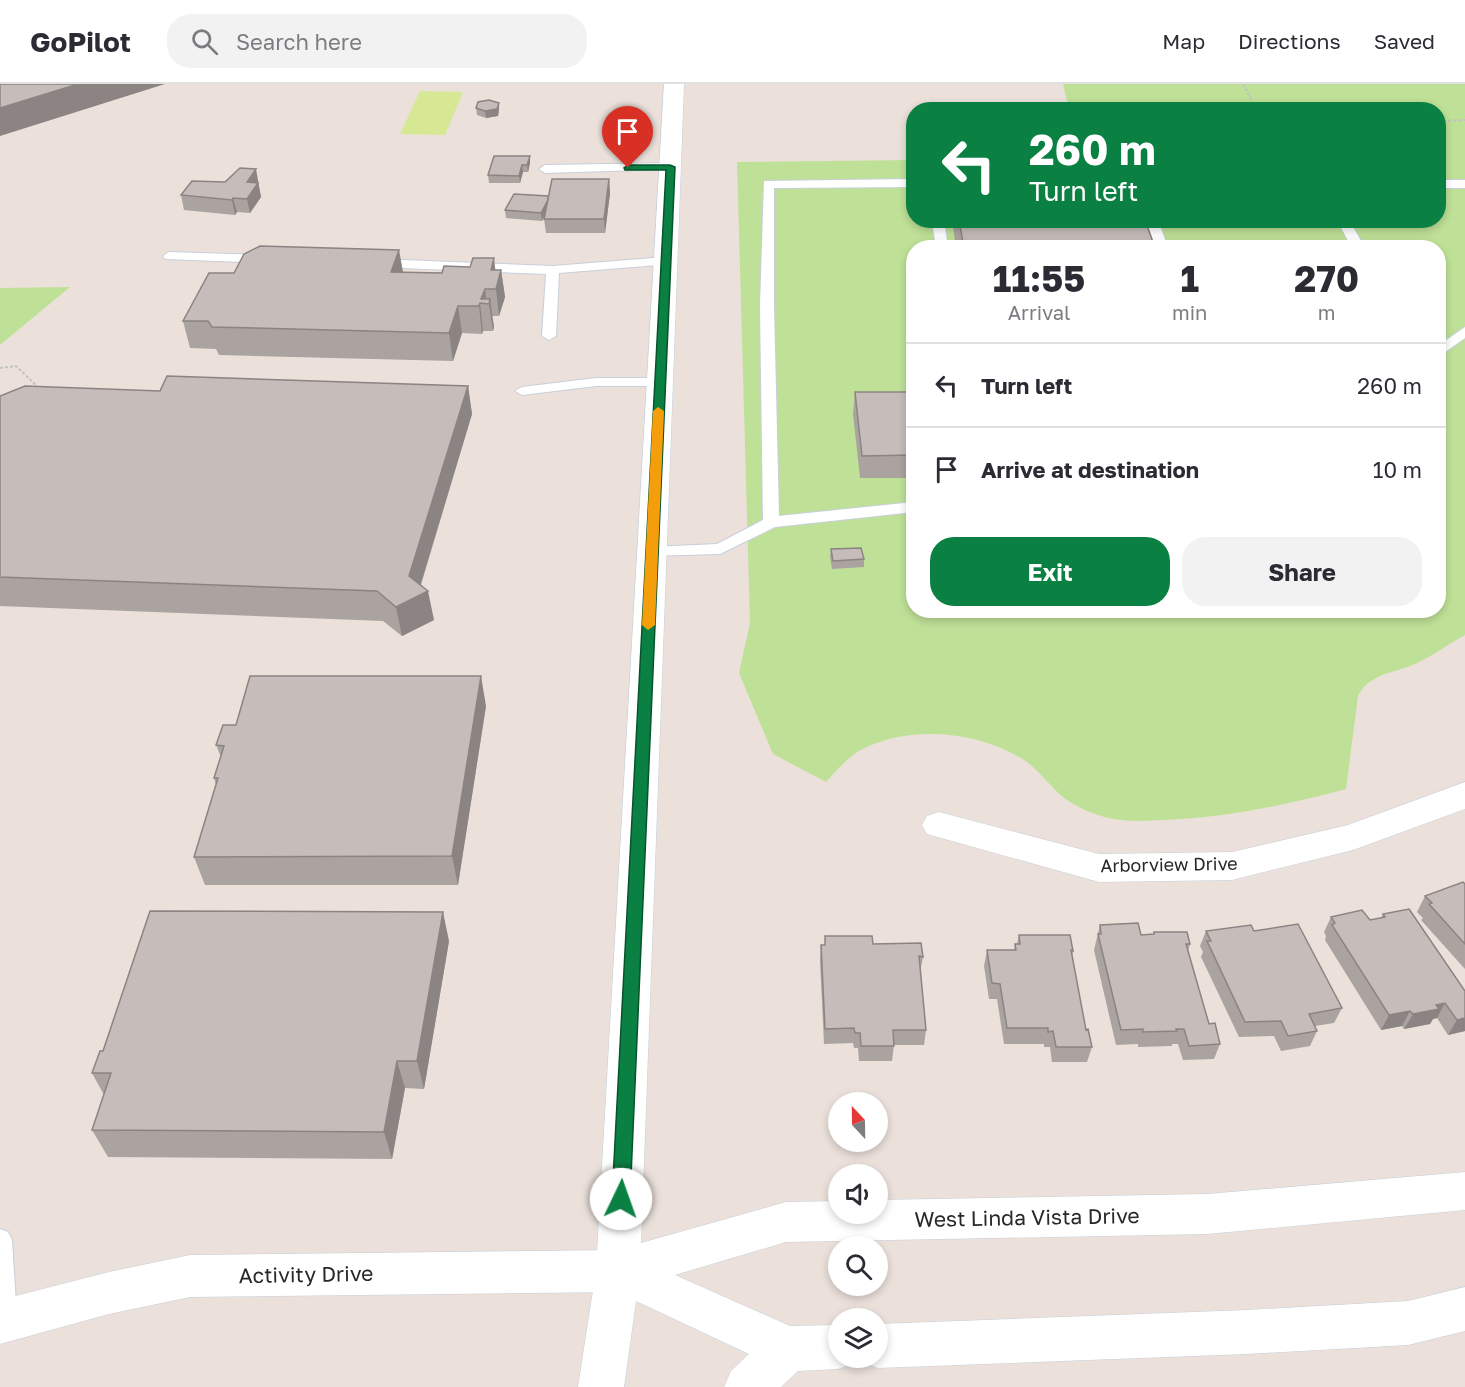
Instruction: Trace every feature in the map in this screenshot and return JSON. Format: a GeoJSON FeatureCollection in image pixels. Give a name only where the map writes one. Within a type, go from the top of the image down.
{"type":"FeatureCollection","features":[{"type":"Feature","properties":{"kind":"main road"},"geometry":{"type":"LineString","coordinates":[[601,1387],[618,1271],[674,84]]}},
{"type":"Feature","properties":{"kind":"main road","name":"Arborview Drive"},"geometry":{"type":"LineString","coordinates":[[939,825],[1099,868],[1232,866],[1353,837],[1465,795]]}},
{"type":"Feature","properties":{"kind":"main road","name":"West Linda Vista Drive"},"geometry":{"type":"LineString","coordinates":[[618,1271],[786,1221],[1207,1214],[1465,1191]]}},
{"type":"Feature","properties":{"kind":"main road"},"geometry":{"type":"LineString","coordinates":[[618,1271],[789,1349],[828,1347]]}},
{"type":"Feature","properties":{"kind":"main road","name":"Activity Drive"},"geometry":{"type":"LineString","coordinates":[[2,1321],[109,1293],[190,1276],[618,1271]]}},
{"type":"Feature","properties":{"kind":"main road"},"geometry":{"type":"LineString","coordinates":[[888,1346],[1247,1332],[1408,1323],[1465,1310]]}},
{"type":"Feature","properties":{"kind":"main road"},"geometry":{"type":"LineString","coordinates":[[747,1387],[789,1349]]}},
{"type":"Feature","properties":{"kind":"lane"},"geometry":{"type":"LineString","coordinates":[[545,169],[670,167]]}},
{"type":"Feature","properties":{"kind":"lane"},"geometry":{"type":"LineString","coordinates":[[771,522],[767,306],[768,184],[906,183]]}},
{"type":"Feature","properties":{"kind":"lane"},"geometry":{"type":"LineString","coordinates":[[1446,184],[1465,184]]}},
{"type":"Feature","properties":{"kind":"lane"},"geometry":{"type":"LineString","coordinates":[[169,256],[285,260]]}},
{"type":"Feature","properties":{"kind":"lane"},"geometry":{"type":"LineString","coordinates":[[367,263],[553,270],[666,261]]}},
{"type":"Feature","properties":{"kind":"lane"},"geometry":{"type":"LineString","coordinates":[[549,336],[553,270]]}},
{"type":"Feature","properties":{"kind":"lane"},"geometry":{"type":"LineString","coordinates":[[1446,347],[1465,332]]}},
{"type":"Feature","properties":{"kind":"lane"},"geometry":{"type":"LineString","coordinates":[[522,391],[596,382],[660,382]]}},
{"type":"Feature","properties":{"kind":"lane"},"geometry":{"type":"LineString","coordinates":[[652,552],[720,549],[771,522],[906,508]]}},
{"type":"Feature","properties":{"kind":"lane"},"geometry":{"type":"LineString","coordinates":[[0,1240],[2,1321]]}},
{"type":"Feature","properties":{"kind":"path"},"geometry":{"type":"LineString","coordinates":[[1244,84],[1252,102]]}},
{"type":"Feature","properties":{"kind":"path"},"geometry":{"type":"LineString","coordinates":[[1446,121],[1465,120]]}},
{"type":"Feature","properties":{"kind":"path"},"geometry":{"type":"LineString","coordinates":[[0,368],[16,366],[40,388]]}},
{"type":"Feature","properties":{"kind":"green space"},"geometry":{"type":"Polygon","coordinates":[[[1063,84],[1465,84],[1465,635],[1422,661],[1376,678],[1363,688],[1358,696],[1346,789],[1232,814],[1186,819],[1129,821],[1104,817],[1072,803],[1061,796],[1024,760],[1006,750],[964,737],[921,734],[878,742],[855,754],[841,765],[826,782],[773,754],[739,673],[750,623],[737,162],[906,160],[906,228],[1446,228],[1446,102],[1067,102],[1063,84]]]}},
{"type":"Feature","properties":{"kind":"green space"},"geometry":{"type":"Polygon","coordinates":[[[420,91],[463,92],[445,135],[400,134],[420,91]]]}},
{"type":"Feature","properties":{"kind":"green space"},"geometry":{"type":"Polygon","coordinates":[[[70,287],[0,345],[0,288],[70,287]]]}},
{"type":"Feature","properties":{"kind":"building"},"geometry":{"type":"Polygon","coordinates":[[[0,84],[78,84],[0,108],[0,84]]]}},
{"type":"Feature","properties":{"kind":"building"},"geometry":{"type":"Polygon","coordinates":[[[489,100],[499,103],[497,109],[485,111],[476,108],[478,102],[489,100]]]}},
{"type":"Feature","properties":{"kind":"building"},"geometry":{"type":"Polygon","coordinates":[[[494,156],[530,156],[527,165],[522,165],[519,176],[488,175],[494,156]]]}},
{"type":"Feature","properties":{"kind":"building"},"geometry":{"type":"Polygon","coordinates":[[[240,168],[256,169],[247,182],[258,183],[247,199],[233,198],[232,200],[181,195],[192,181],[225,182],[240,168]]]}},
{"type":"Feature","properties":{"kind":"building"},"geometry":{"type":"Polygon","coordinates":[[[552,179],[609,179],[604,219],[544,219],[552,179]]]}},
{"type":"Feature","properties":{"kind":"building"},"geometry":{"type":"Polygon","coordinates":[[[514,194],[548,196],[548,200],[541,213],[505,210],[514,194]]]}},
{"type":"Feature","properties":{"kind":"building"},"geometry":{"type":"Polygon","coordinates":[[[960,228],[1148,228],[1152,240],[963,240],[960,228]]]}},
{"type":"Feature","properties":{"kind":"building"},"geometry":{"type":"Polygon","coordinates":[[[260,246],[399,250],[391,272],[442,273],[444,266],[470,267],[473,258],[494,258],[491,270],[501,270],[496,289],[485,289],[481,299],[490,299],[489,304],[458,306],[449,333],[212,327],[208,321],[183,321],[209,273],[234,273],[244,254],[260,246]]]}},
{"type":"Feature","properties":{"kind":"building"},"geometry":{"type":"Polygon","coordinates":[[[167,376],[468,386],[409,576],[428,591],[396,607],[377,591],[0,577],[0,396],[25,386],[160,391],[167,376]]]}},
{"type":"Feature","properties":{"kind":"building"},"geometry":{"type":"Polygon","coordinates":[[[855,392],[906,392],[906,455],[862,456],[855,392]]]}},
{"type":"Feature","properties":{"kind":"building"},"geometry":{"type":"Polygon","coordinates":[[[861,548],[864,559],[833,561],[831,549],[861,548]]]}},
{"type":"Feature","properties":{"kind":"building"},"geometry":{"type":"Polygon","coordinates":[[[250,676],[481,676],[452,856],[194,857],[218,778],[214,778],[224,746],[216,745],[223,725],[236,725],[250,676]]]}},
{"type":"Feature","properties":{"kind":"building"},"geometry":{"type":"Polygon","coordinates":[[[1463,882],[1465,884],[1465,944],[1429,904],[1432,903],[1425,896],[1463,882]]]}},
{"type":"Feature","properties":{"kind":"building"},"geometry":{"type":"Polygon","coordinates":[[[1409,909],[1465,991],[1465,1018],[1457,1020],[1445,1003],[1436,1005],[1439,1009],[1413,1014],[1410,1011],[1389,1015],[1332,925],[1335,923],[1331,917],[1362,910],[1370,920],[1385,917],[1383,914],[1409,909]]]}},
{"type":"Feature","properties":{"kind":"building"},"geometry":{"type":"Polygon","coordinates":[[[150,911],[443,912],[417,1061],[397,1061],[384,1132],[92,1130],[111,1073],[92,1073],[100,1051],[103,1051],[150,911]]]}},
{"type":"Feature","properties":{"kind":"building"},"geometry":{"type":"Polygon","coordinates":[[[1138,923],[1141,935],[1154,934],[1154,932],[1187,932],[1190,944],[1186,944],[1209,1024],[1215,1023],[1220,1044],[1189,1046],[1184,1029],[1143,1032],[1143,1029],[1121,1030],[1098,934],[1101,934],[1100,925],[1138,923]]]}},
{"type":"Feature","properties":{"kind":"building"},"geometry":{"type":"Polygon","coordinates":[[[1298,924],[1342,1008],[1309,1014],[1317,1031],[1288,1036],[1281,1021],[1245,1022],[1207,941],[1211,941],[1206,931],[1251,925],[1254,931],[1298,924]]]}},
{"type":"Feature","properties":{"kind":"building"},"geometry":{"type":"Polygon","coordinates":[[[1019,935],[1070,935],[1086,1030],[1088,1029],[1092,1047],[1056,1047],[1053,1031],[1048,1032],[1048,1028],[1007,1028],[1000,984],[992,983],[987,950],[1016,950],[1015,944],[1020,944],[1019,935]]]}},
{"type":"Feature","properties":{"kind":"building"},"geometry":{"type":"Polygon","coordinates":[[[825,936],[872,936],[873,944],[921,943],[923,957],[919,956],[926,1030],[893,1030],[894,1046],[861,1046],[860,1033],[855,1033],[854,1028],[825,1029],[821,945],[825,945],[825,936]]]}},
{"type":"Feature","properties":{"kind":"slow traffic"},"geometry":{"type":"LineString","coordinates":[[648,625],[658,411]]}},
{"type":"Feature","properties":{"kind":"route"},"geometry":{"type":"LineString","coordinates":[[621,1199],[670,167],[628,168]]}}]}
